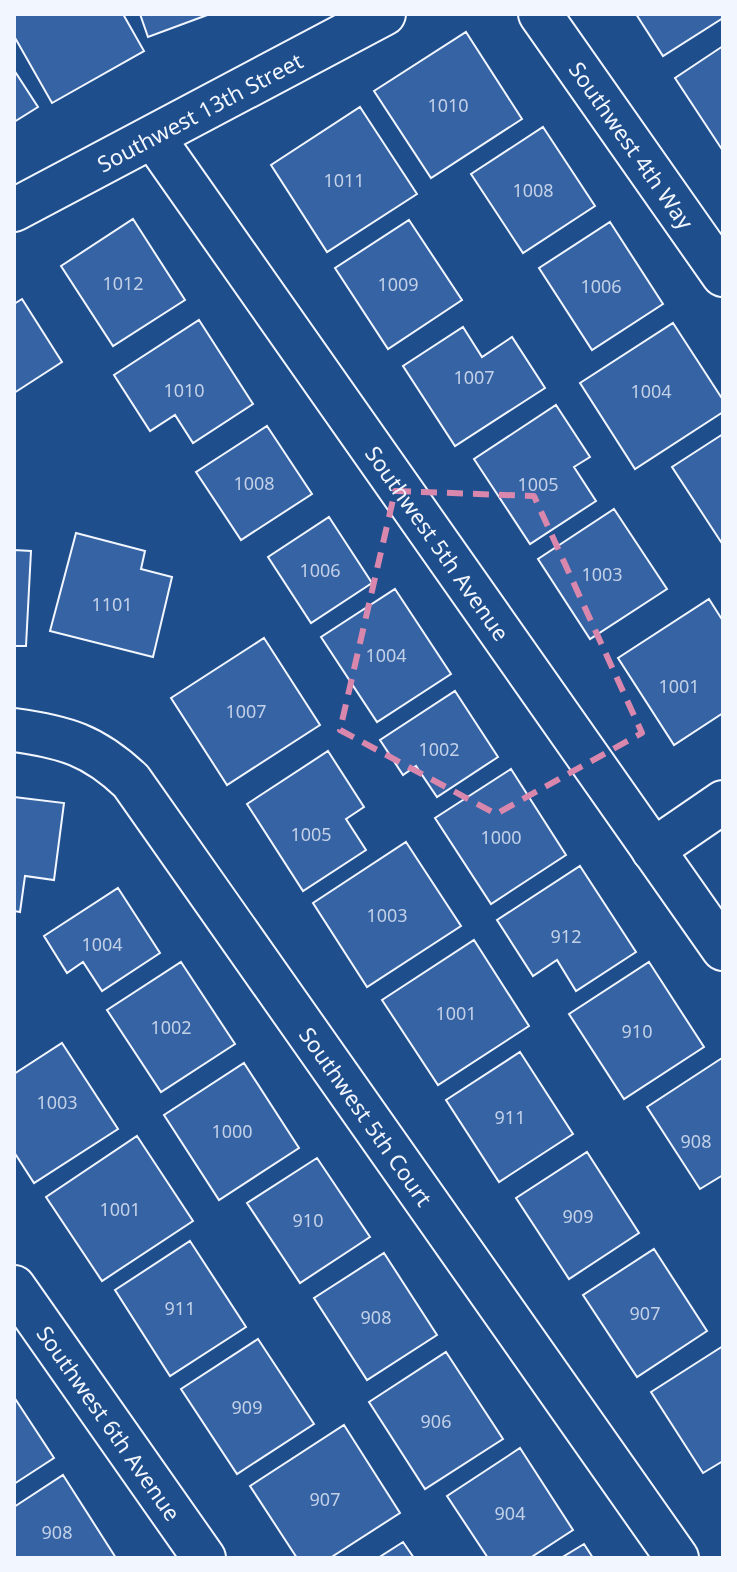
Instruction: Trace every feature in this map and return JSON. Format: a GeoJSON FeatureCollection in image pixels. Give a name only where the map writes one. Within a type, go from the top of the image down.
{"type":"FeatureCollection","features":[{"type":"Feature","properties":{"kind":"street","name":"Southwest 13th Street"},"geometry":{"type":"LineString","coordinates":[[14,210],[384,14]]}},
{"type":"Feature","properties":{"kind":"street","name":"Southwest 4th Way"},"geometry":{"type":"LineString","coordinates":[[540,14],[723,275]]}},
{"type":"Feature","properties":{"kind":"street","name":"Southwest 5th Avenue"},"geometry":{"type":"LineString","coordinates":[[153,137],[723,949]]}},
{"type":"Feature","properties":{"kind":"street","name":"Southwest 5th Court"},"geometry":{"type":"LineString","coordinates":[[14,730],[78,742],[107,758],[131,781],[677,1558]]}},
{"type":"Feature","properties":{"kind":"street"},"geometry":{"type":"LineString","coordinates":[[653,850],[723,802]]}},
{"type":"Feature","properties":{"kind":"street","name":"Southwest 6th Avenue"},"geometry":{"type":"LineString","coordinates":[[14,1287],[204,1558]]}},
{"type":"Feature","properties":{"kind":"highlighted area"},"geometry":{"type":"Polygon","coordinates":[[[395,491],[534,496],[642,733],[496,814],[340,730],[395,491]]]}},
{"type":"Feature","properties":{"kind":"building"},"geometry":{"type":"Polygon","coordinates":[[[14,14],[123,14],[144,51],[52,103],[14,36],[14,14]]]}},
{"type":"Feature","properties":{"kind":"building"},"geometry":{"type":"Polygon","coordinates":[[[140,14],[210,14],[148,37],[140,14]]]}},
{"type":"Feature","properties":{"kind":"building"},"geometry":{"type":"Polygon","coordinates":[[[636,14],[723,14],[723,18],[663,56],[636,14]]]}},
{"type":"Feature","properties":{"kind":"building"},"geometry":{"type":"Polygon","coordinates":[[[466,32],[522,119],[431,178],[374,91],[466,32]]]}},
{"type":"Feature","properties":{"kind":"building"},"geometry":{"type":"Polygon","coordinates":[[[723,46],[723,151],[675,78],[723,46]]]}},
{"type":"Feature","properties":{"kind":"building"},"geometry":{"type":"Polygon","coordinates":[[[14,70],[38,107],[14,122],[14,70]]]}},
{"type":"Feature","properties":{"kind":"building"},"geometry":{"type":"Polygon","coordinates":[[[360,107],[417,194],[327,252],[271,165],[360,107]]]}},
{"type":"Feature","properties":{"kind":"building"},"geometry":{"type":"Polygon","coordinates":[[[543,127],[595,206],[523,253],[471,174],[543,127]]]}},
{"type":"Feature","properties":{"kind":"building"},"geometry":{"type":"Polygon","coordinates":[[[133,219],[185,300],[113,346],[61,266],[133,219]]]}},
{"type":"Feature","properties":{"kind":"building"},"geometry":{"type":"Polygon","coordinates":[[[409,220],[462,300],[388,349],[335,268],[409,220]]]}},
{"type":"Feature","properties":{"kind":"building"},"geometry":{"type":"Polygon","coordinates":[[[610,222],[663,304],[592,350],[539,268],[610,222]]]}},
{"type":"Feature","properties":{"kind":"building"},"geometry":{"type":"Polygon","coordinates":[[[22,299],[62,362],[14,393],[14,304],[22,299]]]}},
{"type":"Feature","properties":{"kind":"building"},"geometry":{"type":"Polygon","coordinates":[[[199,320],[253,404],[193,443],[175,415],[150,431],[114,375],[199,320]]]}},
{"type":"Feature","properties":{"kind":"building"},"geometry":{"type":"Polygon","coordinates":[[[673,323],[723,400],[723,412],[635,469],[580,383],[673,323]]]}},
{"type":"Feature","properties":{"kind":"building"},"geometry":{"type":"Polygon","coordinates":[[[463,327],[482,357],[512,337],[545,388],[455,446],[403,366],[463,327]]]}},
{"type":"Feature","properties":{"kind":"building"},"geometry":{"type":"Polygon","coordinates":[[[556,405],[590,457],[574,467],[596,501],[530,544],[474,459],[556,405]]]}},
{"type":"Feature","properties":{"kind":"building"},"geometry":{"type":"Polygon","coordinates":[[[267,426],[312,494],[241,540],[196,472],[267,426]]]}},
{"type":"Feature","properties":{"kind":"building"},"geometry":{"type":"Polygon","coordinates":[[[723,434],[723,545],[672,467],[723,434]]]}},
{"type":"Feature","properties":{"kind":"building"},"geometry":{"type":"Polygon","coordinates":[[[614,509],[667,589],[590,639],[538,559],[614,509]]]}},
{"type":"Feature","properties":{"kind":"building"},"geometry":{"type":"Polygon","coordinates":[[[329,517],[372,583],[311,623],[268,557],[329,517]]]}},
{"type":"Feature","properties":{"kind":"building"},"geometry":{"type":"Polygon","coordinates":[[[76,533],[145,551],[141,569],[172,577],[153,657],[50,631],[76,533]]]}},
{"type":"Feature","properties":{"kind":"building"},"geometry":{"type":"Polygon","coordinates":[[[14,550],[31,551],[26,646],[14,646],[14,550]]]}},
{"type":"Feature","properties":{"kind":"building"},"geometry":{"type":"Polygon","coordinates":[[[395,589],[451,674],[377,722],[321,637],[395,589]]]}},
{"type":"Feature","properties":{"kind":"building"},"geometry":{"type":"Polygon","coordinates":[[[709,599],[723,621],[723,713],[674,745],[618,658],[709,599]]]}},
{"type":"Feature","properties":{"kind":"building"},"geometry":{"type":"Polygon","coordinates":[[[264,638],[320,725],[227,785],[171,698],[264,638]]]}},
{"type":"Feature","properties":{"kind":"building"},"geometry":{"type":"Polygon","coordinates":[[[455,691],[498,757],[437,797],[416,766],[403,775],[380,740],[455,691]]]}},
{"type":"Feature","properties":{"kind":"building"},"geometry":{"type":"Polygon","coordinates":[[[328,751],[364,807],[346,819],[366,850],[303,891],[247,804],[328,751]]]}},
{"type":"Feature","properties":{"kind":"building"},"geometry":{"type":"Polygon","coordinates":[[[511,769],[566,855],[491,904],[435,818],[511,769]]]}},
{"type":"Feature","properties":{"kind":"building"},"geometry":{"type":"Polygon","coordinates":[[[14,797],[64,803],[54,880],[25,876],[20,912],[14,911],[14,797]]]}},
{"type":"Feature","properties":{"kind":"building"},"geometry":{"type":"Polygon","coordinates":[[[406,842],[461,926],[367,987],[313,903],[406,842]]]}},
{"type":"Feature","properties":{"kind":"building"},"geometry":{"type":"Polygon","coordinates":[[[580,866],[636,952],[576,991],[557,960],[533,976],[497,920],[580,866]]]}},
{"type":"Feature","properties":{"kind":"building"},"geometry":{"type":"Polygon","coordinates":[[[118,888],[160,953],[102,991],[83,962],[67,973],[44,936],[118,888]]]}},
{"type":"Feature","properties":{"kind":"building"},"geometry":{"type":"Polygon","coordinates":[[[474,940],[529,1026],[438,1085],[382,1000],[474,940]]]}},
{"type":"Feature","properties":{"kind":"building"},"geometry":{"type":"Polygon","coordinates":[[[181,962],[235,1044],[161,1092],[107,1010],[181,962]]]}},
{"type":"Feature","properties":{"kind":"building"},"geometry":{"type":"Polygon","coordinates":[[[649,962],[704,1047],[624,1099],[569,1014],[649,962]]]}},
{"type":"Feature","properties":{"kind":"building"},"geometry":{"type":"Polygon","coordinates":[[[62,1043],[118,1129],[34,1183],[14,1152],[14,1074],[62,1043]]]}},
{"type":"Feature","properties":{"kind":"building"},"geometry":{"type":"Polygon","coordinates":[[[520,1052],[573,1134],[499,1182],[446,1100],[520,1052]]]}},
{"type":"Feature","properties":{"kind":"building"},"geometry":{"type":"Polygon","coordinates":[[[722,1058],[723,1175],[700,1189],[647,1107],[722,1058]]]}},
{"type":"Feature","properties":{"kind":"building"},"geometry":{"type":"Polygon","coordinates":[[[244,1063],[299,1148],[219,1200],[164,1115],[244,1063]]]}},
{"type":"Feature","properties":{"kind":"building"},"geometry":{"type":"Polygon","coordinates":[[[137,1136],[193,1221],[102,1281],[46,1197],[137,1136]]]}},
{"type":"Feature","properties":{"kind":"building"},"geometry":{"type":"Polygon","coordinates":[[[587,1152],[639,1233],[569,1279],[516,1198],[587,1152]]]}},
{"type":"Feature","properties":{"kind":"building"},"geometry":{"type":"Polygon","coordinates":[[[317,1158],[370,1237],[300,1283],[247,1203],[317,1158]]]}},
{"type":"Feature","properties":{"kind":"building"},"geometry":{"type":"Polygon","coordinates":[[[190,1241],[246,1327],[170,1376],[115,1290],[190,1241]]]}},
{"type":"Feature","properties":{"kind":"building"},"geometry":{"type":"Polygon","coordinates":[[[654,1249],[707,1331],[637,1377],[583,1295],[654,1249]]]}},
{"type":"Feature","properties":{"kind":"building"},"geometry":{"type":"Polygon","coordinates":[[[384,1253],[437,1335],[367,1380],[314,1298],[384,1253]]]}},
{"type":"Feature","properties":{"kind":"building"},"geometry":{"type":"Polygon","coordinates":[[[258,1339],[314,1424],[237,1474],[181,1389],[258,1339]]]}},
{"type":"Feature","properties":{"kind":"building"},"geometry":{"type":"Polygon","coordinates":[[[723,1346],[723,1461],[703,1473],[651,1392],[723,1346]]]}},
{"type":"Feature","properties":{"kind":"building"},"geometry":{"type":"Polygon","coordinates":[[[446,1352],[503,1439],[425,1489],[369,1402],[446,1352]]]}},
{"type":"Feature","properties":{"kind":"building"},"geometry":{"type":"Polygon","coordinates":[[[14,1397],[54,1458],[14,1484],[14,1397]]]}},
{"type":"Feature","properties":{"kind":"building"},"geometry":{"type":"Polygon","coordinates":[[[344,1425],[400,1513],[330,1558],[297,1558],[250,1486],[344,1425]]]}},
{"type":"Feature","properties":{"kind":"building"},"geometry":{"type":"Polygon","coordinates":[[[520,1448],[573,1530],[530,1558],[488,1558],[447,1496],[520,1448]]]}},
{"type":"Feature","properties":{"kind":"building"},"geometry":{"type":"Polygon","coordinates":[[[63,1475],[116,1558],[14,1558],[14,1507],[63,1475]]]}},
{"type":"Feature","properties":{"kind":"building"},"geometry":{"type":"Polygon","coordinates":[[[403,1542],[414,1558],[378,1558],[403,1542]]]}},
{"type":"Feature","properties":{"kind":"building"},"geometry":{"type":"Polygon","coordinates":[[[584,1544],[593,1558],[561,1558],[584,1544]]]}}]}
